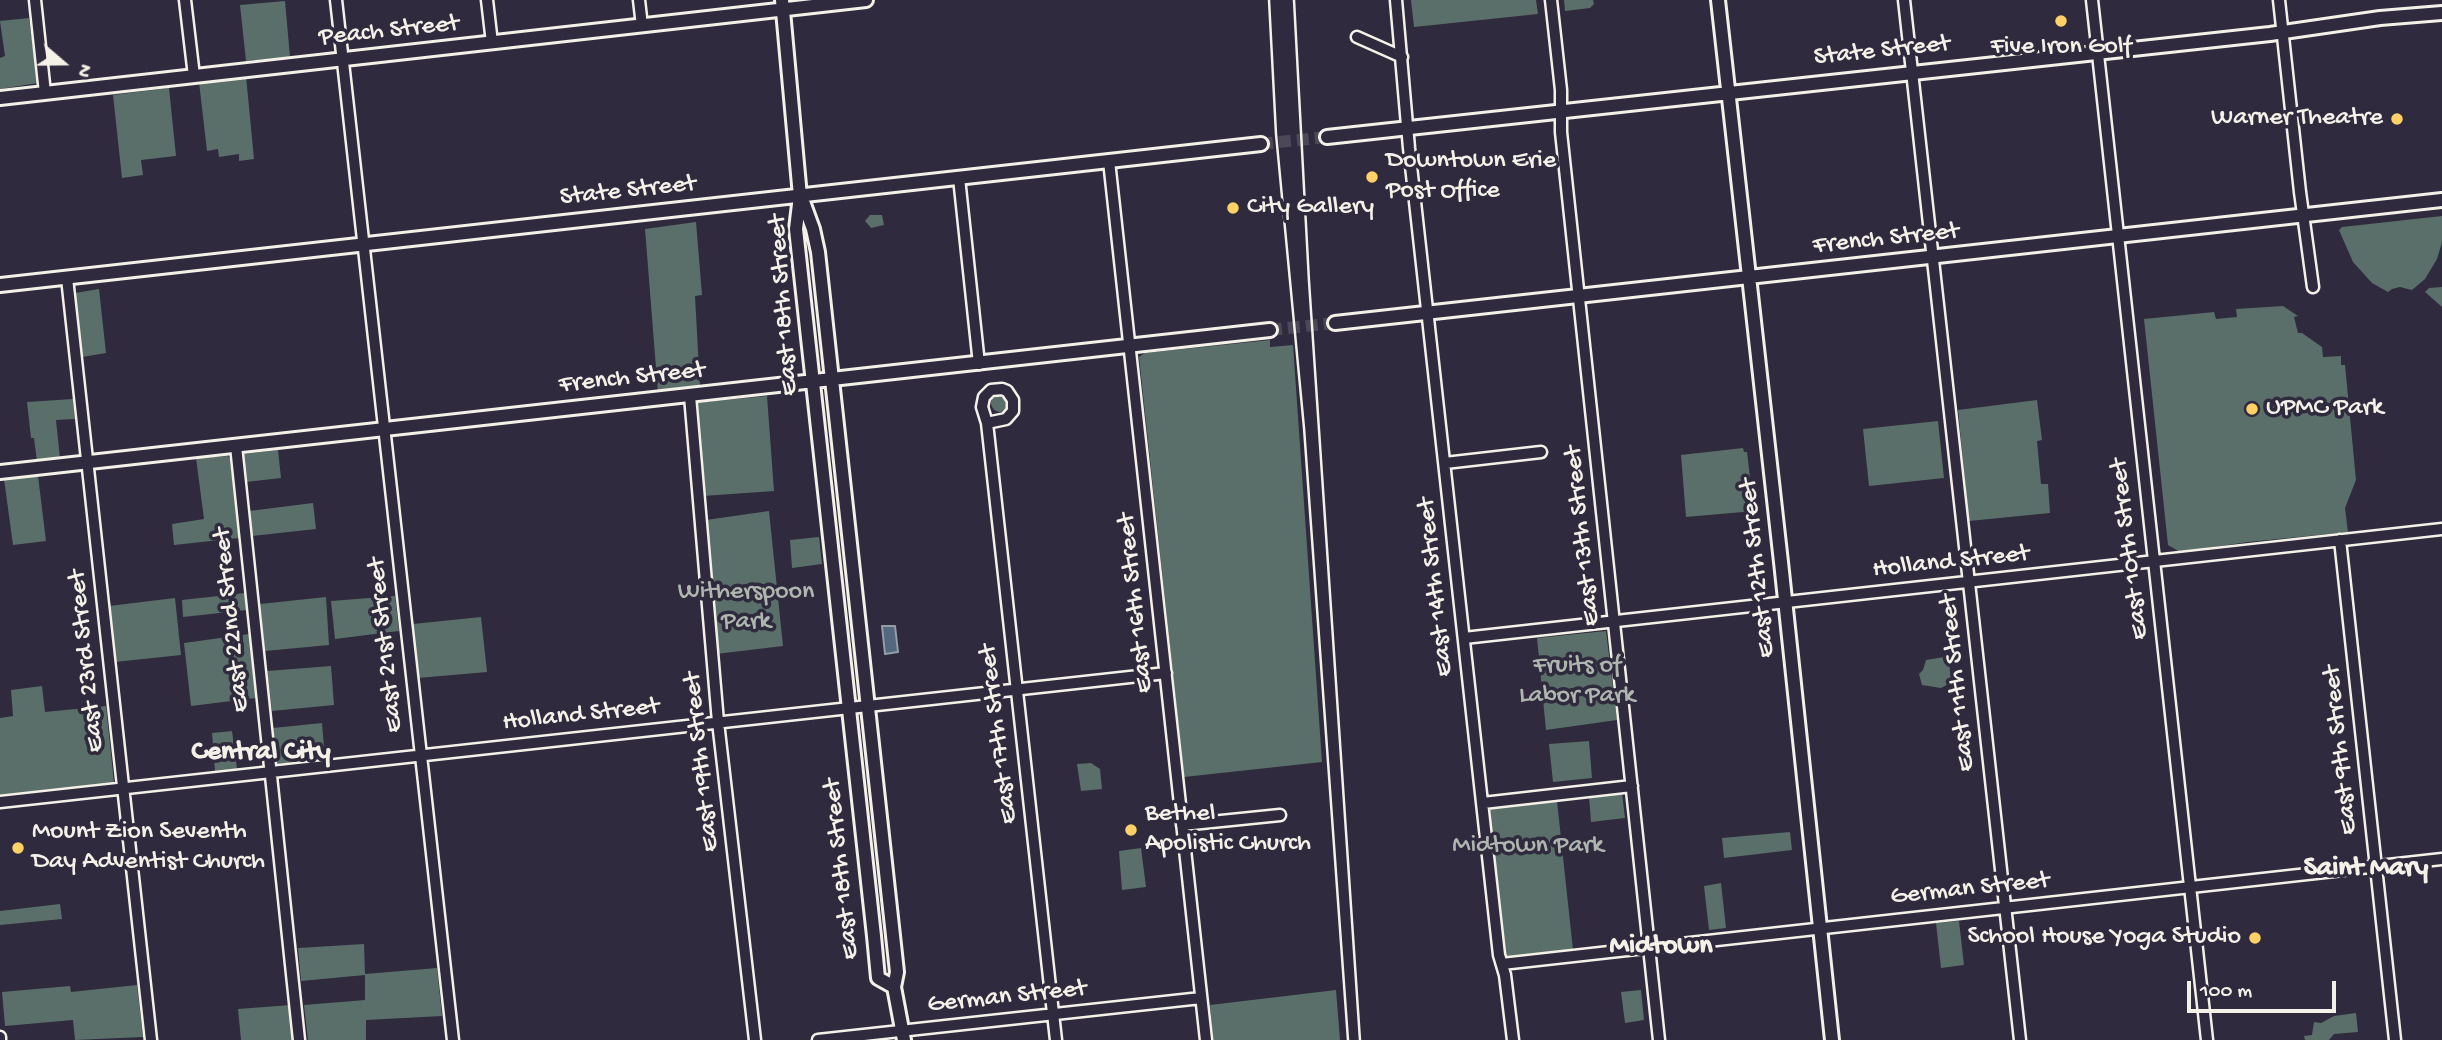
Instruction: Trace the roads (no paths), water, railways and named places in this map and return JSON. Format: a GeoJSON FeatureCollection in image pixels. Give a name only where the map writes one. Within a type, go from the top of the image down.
{"type":"FeatureCollection","features":[{"type":"Feature","properties":{"kind":"main road","name":"Peach Street"},"geometry":{"type":"LineString","coordinates":[[0,98],[642,26],[782,5],[866,0]]}},
{"type":"Feature","properties":{"kind":"main road","name":"East 12th Street"},"geometry":{"type":"LineString","coordinates":[[1718,0],[1832,1040]]}},
{"type":"Feature","properties":{"kind":"main road"},"geometry":{"type":"LineString","coordinates":[[782,5],[800,196]]}},
{"type":"Feature","properties":{"kind":"main road","name":"State Street"},"geometry":{"type":"LineString","coordinates":[[1327,137],[2442,13]]}},
{"type":"Feature","properties":{"kind":"main road","name":"State Street"},"geometry":{"type":"LineString","coordinates":[[0,285],[1261,144]]}},
{"type":"Feature","properties":{"kind":"main road","name":"East 18th Street"},"geometry":{"type":"LineString","coordinates":[[800,196],[813,229],[818,252],[897,972],[894,987],[904,1035]]}},
{"type":"Feature","properties":{"kind":"main road","name":"East 18th Street"},"geometry":{"type":"LineString","coordinates":[[800,196],[796,229],[878,978],[894,987]]}},
{"type":"Feature","properties":{"kind":"main road","name":"French Street"},"geometry":{"type":"LineString","coordinates":[[1335,323],[2442,200]]}},
{"type":"Feature","properties":{"kind":"main road","name":"French Street"},"geometry":{"type":"LineString","coordinates":[[0,472],[1270,330]]}},
{"type":"Feature","properties":{"kind":"street"},"geometry":{"type":"LineString","coordinates":[[35,0],[45,93]]}},
{"type":"Feature","properties":{"kind":"street"},"geometry":{"type":"LineString","coordinates":[[185,0],[194,76]]}},
{"type":"Feature","properties":{"kind":"street","name":"East 21st Street"},"geometry":{"type":"LineString","coordinates":[[336,0],[453,1040]]}},
{"type":"Feature","properties":{"kind":"street"},"geometry":{"type":"LineString","coordinates":[[487,0],[492,43]]}},
{"type":"Feature","properties":{"kind":"street"},"geometry":{"type":"LineString","coordinates":[[639,0],[642,26]]}},
{"type":"Feature","properties":{"kind":"street","name":"East 14th Street"},"geometry":{"type":"LineString","coordinates":[[1396,0],[1464,638],[1513,1040]]}},
{"type":"Feature","properties":{"kind":"street","name":"East 13th Street"},"geometry":{"type":"LineString","coordinates":[[1551,0],[1561,132],[1659,1040]]}},
{"type":"Feature","properties":{"kind":"street","name":"East 11th Street"},"geometry":{"type":"LineString","coordinates":[[1905,0],[2020,1040]]}},
{"type":"Feature","properties":{"kind":"street","name":"East 10th Street"},"geometry":{"type":"LineString","coordinates":[[2092,0],[2207,1040]]}},
{"type":"Feature","properties":{"kind":"street"},"geometry":{"type":"LineString","coordinates":[[2279,0],[2313,287]]}},
{"type":"Feature","properties":{"kind":"street"},"geometry":{"type":"LineString","coordinates":[[1357,37],[1402,57]]}},
{"type":"Feature","properties":{"kind":"street","name":"East 16th Street"},"geometry":{"type":"LineString","coordinates":[[1109,161],[1206,1040]]}},
{"type":"Feature","properties":{"kind":"street"},"geometry":{"type":"LineString","coordinates":[[959,178],[979,364]]}},
{"type":"Feature","properties":{"kind":"street","name":"East 23rd Street"},"geometry":{"type":"LineString","coordinates":[[67,278],[151,1040]]}},
{"type":"Feature","properties":{"kind":"street","name":"East 19th Street"},"geometry":{"type":"LineString","coordinates":[[690,396],[718,722],[755,1040]]}},
{"type":"Feature","properties":{"kind":"street","name":"East 17th Street"},"geometry":{"type":"LineString","coordinates":[[987,423],[1056,1040]]}},
{"type":"Feature","properties":{"kind":"street","name":"East 22nd Street"},"geometry":{"type":"LineString","coordinates":[[236,446],[299,1040]]}},
{"type":"Feature","properties":{"kind":"street"},"geometry":{"type":"LineString","coordinates":[[1445,463],[1541,452]]}},
{"type":"Feature","properties":{"kind":"street","name":"Holland Street"},"geometry":{"type":"LineString","coordinates":[[1464,638],[2442,529]]}},
{"type":"Feature","properties":{"kind":"street","name":"East 9th Street"},"geometry":{"type":"LineString","coordinates":[[2340,540],[2395,1040]]}},
{"type":"Feature","properties":{"kind":"street","name":"Holland Street"},"geometry":{"type":"LineString","coordinates":[[0,802],[1166,673]]}},
{"type":"Feature","properties":{"kind":"street"},"geometry":{"type":"LineString","coordinates":[[1483,803],[1632,786]]}},
{"type":"Feature","properties":{"kind":"street"},"geometry":{"type":"LineString","coordinates":[[1182,825],[1280,815]]}},
{"type":"Feature","properties":{"kind":"street","name":"German Street"},"geometry":{"type":"LineString","coordinates":[[1502,964],[2442,859]]}},
{"type":"Feature","properties":{"kind":"street","name":"German Street"},"geometry":{"type":"LineString","coordinates":[[818,1040],[904,1035],[1053,1014],[1201,998]]}},
{"type":"Feature","properties":{"kind":"water"},"geometry":{"type":"Polygon","coordinates":[[[882,626],[895,626],[898,652],[885,654],[882,626]]]}},
{"type":"Feature","properties":{"kind":"tunnel"},"geometry":{"type":"LineString","coordinates":[[1261,144],[1327,137]]}},
{"type":"Feature","properties":{"kind":"tunnel"},"geometry":{"type":"LineString","coordinates":[[1270,330],[1335,323]]}},
{"type":"Feature","properties":{"kind":"railway"},"geometry":{"type":"LineString","coordinates":[[1269,0],[1276,134],[1304,428],[1348,1040]]}},
{"type":"Feature","properties":{"kind":"railway"},"geometry":{"type":"LineString","coordinates":[[1294,0],[1309,281],[1360,1040]]}},
{"type":"Feature","properties":{"kind":"place","name":"Five Iron Golf"},"geometry":{"type":"Point","coordinates":[2061,21]}},
{"type":"Feature","properties":{"kind":"place","name":"Warner Theatre"},"geometry":{"type":"Point","coordinates":[2397,119]}},
{"type":"Feature","properties":{"kind":"place","name":"Downtown Erie Post Office"},"geometry":{"type":"Point","coordinates":[1372,177]}},
{"type":"Feature","properties":{"kind":"place","name":"City Gallery"},"geometry":{"type":"Point","coordinates":[1233,208]}},
{"type":"Feature","properties":{"kind":"place","name":"UPMC Park"},"geometry":{"type":"Point","coordinates":[2252,409]}},
{"type":"Feature","properties":{"kind":"place","name":"Bethel Apolistic Church"},"geometry":{"type":"Point","coordinates":[1131,830]}},
{"type":"Feature","properties":{"kind":"place","name":"Mount Zion Seventh Day Adventist Church"},"geometry":{"type":"Point","coordinates":[18,848]}},
{"type":"Feature","properties":{"kind":"place","name":"School House Yoga Studio"},"geometry":{"type":"Point","coordinates":[2255,938]}},
{"type":"Feature","properties":{"kind":"district","name":"Central City"},"geometry":{"type":"Point","coordinates":[261,754]}},
{"type":"Feature","properties":{"kind":"district","name":"Saint Mary"},"geometry":{"type":"Point","coordinates":[2366,870]}},
{"type":"Feature","properties":{"kind":"district","name":"Midtown"},"geometry":{"type":"Point","coordinates":[1661,948]}},
{"type":"Feature","properties":{"kind":"park label","name":"Witherspoon Park"},"geometry":{"type":"Point","coordinates":[746,608]}},
{"type":"Feature","properties":{"kind":"park label","name":"Fruits of Labor Park"},"geometry":{"type":"Point","coordinates":[1577,682]}},
{"type":"Feature","properties":{"kind":"park label","name":"Midtown Park"},"geometry":{"type":"Point","coordinates":[1528,847]}}]}
